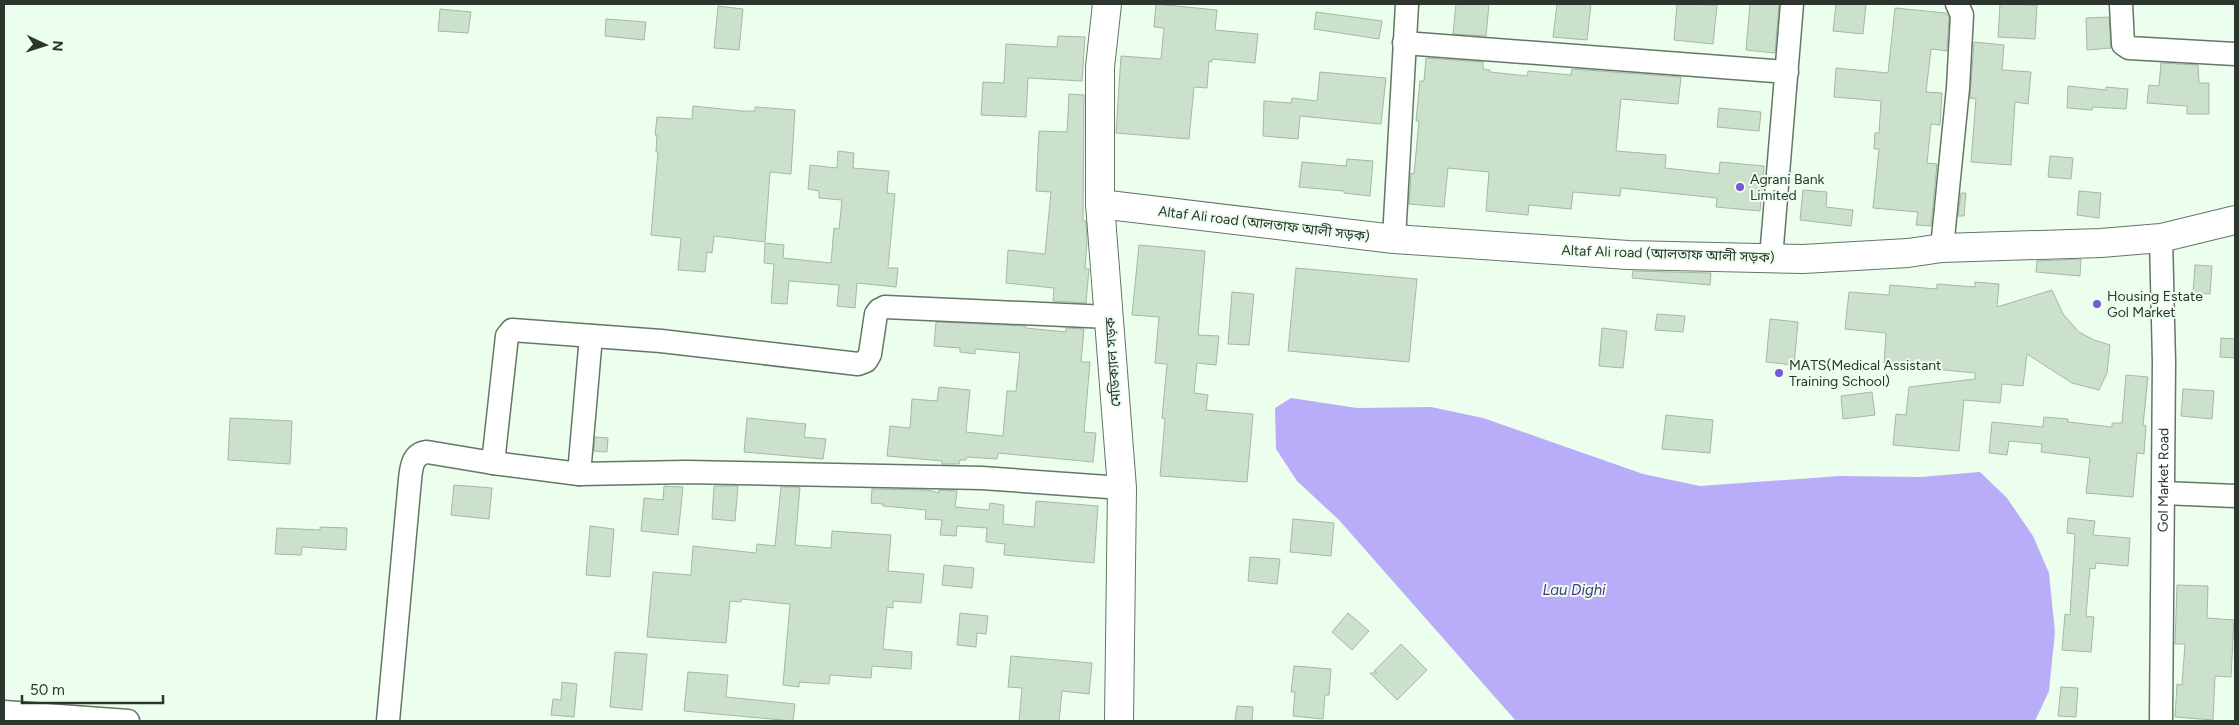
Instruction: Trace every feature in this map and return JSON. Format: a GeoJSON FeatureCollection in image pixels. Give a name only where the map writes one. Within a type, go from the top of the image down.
{"type":"FeatureCollection","features":[{"type":"Feature","properties":{"kind":"main road","name":"মেডিক্যাল সড়ক"},"geometry":{"type":"LineString","coordinates":[[1107,4],[1100,67],[1100,204],[1122,488],[1119,721]]}},
{"type":"Feature","properties":{"kind":"main road","name":"Altaf Ali road (আলতাফ আলী সড়ক)"},"geometry":{"type":"LineString","coordinates":[[1100,204],[1394,239],[1628,255],[1803,260],[1908,253],[1942,248],[2102,243],[2162,238],[2235,220]]}},
{"type":"Feature","properties":{"kind":"street"},"geometry":{"type":"LineString","coordinates":[[1394,239],[1407,4]]}},
{"type":"Feature","properties":{"kind":"street"},"geometry":{"type":"LineString","coordinates":[[1771,258],[1792,4]]}},
{"type":"Feature","properties":{"kind":"street"},"geometry":{"type":"LineString","coordinates":[[1942,248],[1958,88],[1962,15],[1957,4]]}},
{"type":"Feature","properties":{"kind":"street"},"geometry":{"type":"LineString","coordinates":[[2121,4],[2123,44],[2129,48],[2235,54]]}},
{"type":"Feature","properties":{"kind":"street"},"geometry":{"type":"LineString","coordinates":[[1404,43],[1787,72]]}},
{"type":"Feature","properties":{"kind":"street","name":"Gol Market Road"},"geometry":{"type":"LineString","coordinates":[[2161,721],[2164,362],[2162,238]]}},
{"type":"Feature","properties":{"kind":"street"},"geometry":{"type":"LineString","coordinates":[[493,463],[508,333],[517,330],[661,341],[858,364],[866,361],[870,354],[876,314],[879,310],[885,308],[1109,317]]}},
{"type":"Feature","properties":{"kind":"street"},"geometry":{"type":"LineString","coordinates":[[579,474],[590,336]]}},
{"type":"Feature","properties":{"kind":"street"},"geometry":{"type":"LineString","coordinates":[[388,721],[409,490],[415,457],[419,453],[427,452],[579,474],[686,472],[982,478],[1122,488]]}},
{"type":"Feature","properties":{"kind":"street"},"geometry":{"type":"LineString","coordinates":[[2163,493],[2235,496]]}},
{"type":"Feature","properties":{"kind":"street"},"geometry":{"type":"LineString","coordinates":[[4,712],[128,721]]}},
{"type":"Feature","properties":{"kind":"water","name":"Lau Dighi"},"geometry":{"type":"Polygon","coordinates":[[[1291,398],[1357,408],[1431,407],[1483,418],[1643,474],[1700,486],[1840,476],[1921,477],[1980,472],[2007,498],[2033,536],[2049,573],[2055,632],[2049,691],[2035,721],[1516,721],[1339,520],[1297,481],[1276,449],[1275,408],[1291,398]]]}},
{"type":"Feature","properties":{"kind":"building"},"geometry":{"type":"Polygon","coordinates":[[[1156,4],[1217,10],[1215,30],[1258,34],[1255,63],[1212,59],[1212,62],[1209,61],[1207,88],[1194,87],[1189,139],[1116,133],[1121,56],[1161,59],[1164,28],[1154,27],[1156,4]]]}},
{"type":"Feature","properties":{"kind":"building"},"geometry":{"type":"Polygon","coordinates":[[[1456,4],[1489,4],[1486,36],[1453,34],[1456,4]]]}},
{"type":"Feature","properties":{"kind":"building"},"geometry":{"type":"Polygon","coordinates":[[[1557,4],[1591,4],[1587,40],[1553,37],[1557,4]]]}},
{"type":"Feature","properties":{"kind":"building"},"geometry":{"type":"Polygon","coordinates":[[[1677,4],[1717,5],[1713,44],[1674,40],[1677,4]]]}},
{"type":"Feature","properties":{"kind":"building"},"geometry":{"type":"Polygon","coordinates":[[[1750,4],[1779,4],[1775,53],[1746,50],[1750,4]]]}},
{"type":"Feature","properties":{"kind":"building"},"geometry":{"type":"Polygon","coordinates":[[[1836,4],[1866,4],[1863,34],[1833,31],[1836,4]]]}},
{"type":"Feature","properties":{"kind":"building"},"geometry":{"type":"Polygon","coordinates":[[[2000,4],[2037,5],[2035,39],[1998,37],[2000,4]]]}},
{"type":"Feature","properties":{"kind":"building"},"geometry":{"type":"Polygon","coordinates":[[[718,6],[743,9],[739,50],[714,48],[718,6]]]}},
{"type":"Feature","properties":{"kind":"building"},"geometry":{"type":"Polygon","coordinates":[[[1895,8],[1946,13],[1949,18],[1947,51],[1931,49],[1926,92],[1942,93],[1940,125],[1931,124],[1927,163],[1937,164],[1931,226],[1916,225],[1918,212],[1873,208],[1879,149],[1874,149],[1875,133],[1879,133],[1881,101],[1834,97],[1836,68],[1888,73],[1895,8]]]}},
{"type":"Feature","properties":{"kind":"building"},"geometry":{"type":"Polygon","coordinates":[[[440,9],[471,12],[468,33],[438,31],[440,9]]]}},
{"type":"Feature","properties":{"kind":"building"},"geometry":{"type":"Polygon","coordinates":[[[1316,12],[1382,21],[1379,39],[1314,29],[1316,12]]]}},
{"type":"Feature","properties":{"kind":"building"},"geometry":{"type":"Polygon","coordinates":[[[2109,17],[2111,48],[2087,50],[2086,18],[2109,17]]]}},
{"type":"Feature","properties":{"kind":"building"},"geometry":{"type":"Polygon","coordinates":[[[606,19],[646,22],[644,40],[605,36],[606,19]]]}},
{"type":"Feature","properties":{"kind":"building"},"geometry":{"type":"Polygon","coordinates":[[[1058,36],[1085,37],[1082,81],[1028,78],[1026,117],[981,115],[983,82],[1004,83],[1006,44],[1057,47],[1058,36]]]}},
{"type":"Feature","properties":{"kind":"building"},"geometry":{"type":"Polygon","coordinates":[[[1974,42],[2004,45],[2002,70],[2031,72],[2028,104],[2015,102],[2011,165],[1971,162],[1976,99],[1970,98],[1974,42]]]}},
{"type":"Feature","properties":{"kind":"building"},"geometry":{"type":"Polygon","coordinates":[[[1426,58],[1483,62],[1483,69],[1490,70],[1490,72],[1527,76],[1528,71],[1571,75],[1572,69],[1681,77],[1678,104],[1621,99],[1616,151],[1666,155],[1665,168],[1719,174],[1720,162],[1764,166],[1760,211],[1716,207],[1717,198],[1621,188],[1620,196],[1573,192],[1571,209],[1529,205],[1528,215],[1486,211],[1489,172],[1448,168],[1444,207],[1409,204],[1411,173],[1414,174],[1419,121],[1416,121],[1420,81],[1424,81],[1426,58]]]}},
{"type":"Feature","properties":{"kind":"building"},"geometry":{"type":"Polygon","coordinates":[[[2161,63],[2198,65],[2199,83],[2209,83],[2209,114],[2187,114],[2187,106],[2147,103],[2149,85],[2159,86],[2161,63]]]}},
{"type":"Feature","properties":{"kind":"building"},"geometry":{"type":"Polygon","coordinates":[[[1320,72],[1386,78],[1381,124],[1300,116],[1298,139],[1263,136],[1264,101],[1291,103],[1292,98],[1317,101],[1320,72]]]}},
{"type":"Feature","properties":{"kind":"building"},"geometry":{"type":"Polygon","coordinates":[[[2068,86],[2106,90],[2106,87],[2128,89],[2126,109],[2093,107],[2092,110],[2067,108],[2068,86]]]}},
{"type":"Feature","properties":{"kind":"building"},"geometry":{"type":"Polygon","coordinates":[[[1069,94],[1084,95],[1083,221],[1086,221],[1087,242],[1085,269],[1089,269],[1086,303],[1053,301],[1054,288],[1006,283],[1008,250],[1045,254],[1051,192],[1036,191],[1039,131],[1067,132],[1069,94]]]}},
{"type":"Feature","properties":{"kind":"building"},"geometry":{"type":"Polygon","coordinates":[[[693,106],[742,111],[755,111],[755,107],[795,110],[791,174],[770,172],[765,242],[714,236],[712,253],[707,252],[705,272],[678,270],[681,238],[651,235],[658,152],[656,152],[657,135],[655,135],[657,117],[692,119],[693,106]]]}},
{"type":"Feature","properties":{"kind":"building"},"geometry":{"type":"Polygon","coordinates":[[[1719,108],[1761,112],[1759,131],[1717,127],[1719,108]]]}},
{"type":"Feature","properties":{"kind":"building"},"geometry":{"type":"Polygon","coordinates":[[[838,151],[854,153],[853,168],[889,171],[887,193],[895,194],[888,268],[898,268],[896,287],[857,283],[855,308],[837,306],[839,285],[789,281],[787,304],[771,303],[774,264],[764,263],[765,243],[784,245],[783,258],[831,263],[834,228],[839,229],[842,200],[819,198],[819,191],[808,189],[810,165],[837,168],[838,151]]]}},
{"type":"Feature","properties":{"kind":"building"},"geometry":{"type":"Polygon","coordinates":[[[2050,156],[2073,158],[2071,179],[2048,177],[2050,156]]]}},
{"type":"Feature","properties":{"kind":"building"},"geometry":{"type":"Polygon","coordinates":[[[1347,159],[1373,161],[1370,196],[1344,193],[1344,191],[1299,187],[1302,162],[1346,166],[1347,159]]]}},
{"type":"Feature","properties":{"kind":"building"},"geometry":{"type":"Polygon","coordinates":[[[1803,190],[1827,192],[1826,207],[1853,210],[1851,226],[1800,220],[1803,190]]]}},
{"type":"Feature","properties":{"kind":"building"},"geometry":{"type":"Polygon","coordinates":[[[2079,191],[2101,193],[2099,218],[2077,215],[2079,191]]]}},
{"type":"Feature","properties":{"kind":"building"},"geometry":{"type":"Polygon","coordinates":[[[1961,193],[1966,193],[1964,216],[1958,216],[1961,193]]]}},
{"type":"Feature","properties":{"kind":"building"},"geometry":{"type":"Polygon","coordinates":[[[1139,245],[1205,251],[1198,335],[1219,336],[1216,365],[1197,363],[1194,393],[1208,395],[1206,410],[1253,414],[1247,482],[1160,476],[1165,419],[1162,418],[1167,364],[1155,363],[1159,317],[1132,315],[1139,245]]]}},
{"type":"Feature","properties":{"kind":"building"},"geometry":{"type":"Polygon","coordinates":[[[2081,259],[2080,276],[2036,272],[2037,261],[2081,259]]]}},
{"type":"Feature","properties":{"kind":"building"},"geometry":{"type":"Polygon","coordinates":[[[2195,265],[2212,266],[2210,294],[2193,293],[2195,265]]]}},
{"type":"Feature","properties":{"kind":"building"},"geometry":{"type":"Polygon","coordinates":[[[1296,268],[1417,279],[1409,362],[1288,351],[1296,268]]]}},
{"type":"Feature","properties":{"kind":"building"},"geometry":{"type":"Polygon","coordinates":[[[1633,271],[1711,273],[1710,285],[1632,278],[1633,271]]]}},
{"type":"Feature","properties":{"kind":"building"},"geometry":{"type":"Polygon","coordinates":[[[1975,282],[1999,284],[1997,307],[2052,290],[2063,314],[2079,332],[2094,340],[2110,345],[2107,373],[2099,390],[2072,383],[2027,354],[2023,386],[2002,384],[2000,403],[1964,400],[1959,451],[1893,445],[1896,414],[1906,415],[1909,387],[1975,379],[1975,373],[1884,364],[1886,333],[1845,329],[1849,292],[1889,295],[1890,285],[1937,289],[1937,284],[1975,287],[1975,282]]]}},
{"type":"Feature","properties":{"kind":"building"},"geometry":{"type":"Polygon","coordinates":[[[1232,292],[1254,294],[1249,345],[1228,344],[1232,292]]]}},
{"type":"Feature","properties":{"kind":"building"},"geometry":{"type":"Polygon","coordinates":[[[1657,314],[1685,316],[1683,332],[1655,330],[1657,314]]]}},
{"type":"Feature","properties":{"kind":"building"},"geometry":{"type":"Polygon","coordinates":[[[1770,319],[1798,322],[1794,365],[1766,362],[1770,319]]]}},
{"type":"Feature","properties":{"kind":"building"},"geometry":{"type":"Polygon","coordinates":[[[936,322],[1026,326],[1026,328],[1066,332],[1066,328],[1084,329],[1081,362],[1090,362],[1084,432],[1096,433],[1093,462],[998,453],[997,459],[967,457],[966,460],[960,460],[959,464],[942,464],[942,461],[887,456],[890,426],[910,428],[912,399],[937,401],[939,387],[970,390],[966,432],[1003,436],[1007,391],[1016,391],[1020,353],[975,349],[975,354],[960,352],[960,348],[934,346],[936,322]]]}},
{"type":"Feature","properties":{"kind":"building"},"geometry":{"type":"Polygon","coordinates":[[[1602,328],[1627,331],[1623,368],[1599,366],[1602,328]]]}},
{"type":"Feature","properties":{"kind":"building"},"geometry":{"type":"Polygon","coordinates":[[[2221,338],[2235,339],[2234,358],[2220,357],[2221,338]]]}},
{"type":"Feature","properties":{"kind":"building"},"geometry":{"type":"Polygon","coordinates":[[[2126,375],[2148,377],[2143,425],[2146,426],[2144,454],[2137,453],[2133,497],[2086,493],[2090,458],[2041,452],[2042,444],[2009,441],[2007,455],[1989,453],[1992,422],[2043,427],[2044,417],[2068,419],[2068,422],[2112,427],[2112,423],[2122,423],[2126,375]]]}},
{"type":"Feature","properties":{"kind":"building"},"geometry":{"type":"Polygon","coordinates":[[[2183,389],[2214,391],[2212,419],[2181,416],[2183,389]]]}},
{"type":"Feature","properties":{"kind":"building"},"geometry":{"type":"Polygon","coordinates":[[[1872,392],[1875,415],[1843,419],[1841,396],[1872,392]]]}},
{"type":"Feature","properties":{"kind":"building"},"geometry":{"type":"Polygon","coordinates":[[[1666,415],[1713,420],[1710,453],[1662,449],[1666,415]]]}},
{"type":"Feature","properties":{"kind":"building"},"geometry":{"type":"Polygon","coordinates":[[[230,418],[292,421],[290,464],[228,460],[230,418]]]}},
{"type":"Feature","properties":{"kind":"building"},"geometry":{"type":"Polygon","coordinates":[[[747,418],[806,424],[804,437],[826,439],[823,459],[744,452],[747,418]]]}},
{"type":"Feature","properties":{"kind":"building"},"geometry":{"type":"Polygon","coordinates":[[[595,437],[608,438],[607,452],[594,451],[595,437]]]}},
{"type":"Feature","properties":{"kind":"building"},"geometry":{"type":"Polygon","coordinates":[[[454,485],[492,488],[489,519],[451,515],[454,485]]]}},
{"type":"Feature","properties":{"kind":"building"},"geometry":{"type":"Polygon","coordinates":[[[664,486],[683,487],[678,535],[641,531],[644,498],[663,500],[664,486]]]}},
{"type":"Feature","properties":{"kind":"building"},"geometry":{"type":"Polygon","coordinates":[[[714,486],[738,486],[735,521],[712,519],[714,486]]]}},
{"type":"Feature","properties":{"kind":"building"},"geometry":{"type":"Polygon","coordinates":[[[781,487],[800,487],[795,545],[831,548],[832,531],[891,535],[888,571],[924,574],[921,603],[893,601],[893,608],[887,607],[883,649],[912,652],[911,669],[872,666],[871,678],[830,675],[829,684],[799,682],[799,687],[783,685],[790,604],[742,599],[741,602],[730,601],[726,643],[647,637],[653,572],[691,575],[693,546],[756,553],[757,544],[775,546],[781,487]]]}},
{"type":"Feature","properties":{"kind":"building"},"geometry":{"type":"Polygon","coordinates":[[[872,489],[928,490],[939,493],[939,490],[957,491],[955,507],[989,510],[990,503],[1004,505],[1003,524],[1034,527],[1036,501],[1098,506],[1094,563],[1004,555],[1005,544],[986,542],[987,528],[957,526],[956,536],[940,535],[942,520],[925,519],[926,510],[871,503],[872,489]]]}},
{"type":"Feature","properties":{"kind":"building"},"geometry":{"type":"Polygon","coordinates":[[[2068,518],[2095,521],[2093,535],[2130,538],[2128,566],[2096,563],[2095,569],[2090,568],[2086,616],[2094,617],[2091,652],[2062,650],[2065,614],[2070,615],[2075,534],[2067,533],[2068,518]]]}},
{"type":"Feature","properties":{"kind":"building"},"geometry":{"type":"Polygon","coordinates":[[[1293,519],[1334,523],[1331,556],[1290,552],[1293,519]]]}},
{"type":"Feature","properties":{"kind":"building"},"geometry":{"type":"Polygon","coordinates":[[[590,526],[614,529],[610,577],[586,575],[590,526]]]}},
{"type":"Feature","properties":{"kind":"building"},"geometry":{"type":"Polygon","coordinates":[[[320,527],[347,528],[346,550],[302,547],[301,555],[275,554],[277,528],[320,530],[320,527]]]}},
{"type":"Feature","properties":{"kind":"building"},"geometry":{"type":"Polygon","coordinates":[[[1250,557],[1280,559],[1277,584],[1248,581],[1250,557]]]}},
{"type":"Feature","properties":{"kind":"building"},"geometry":{"type":"Polygon","coordinates":[[[944,565],[974,568],[972,588],[942,585],[944,565]]]}},
{"type":"Feature","properties":{"kind":"building"},"geometry":{"type":"Polygon","coordinates":[[[2177,585],[2208,586],[2207,618],[2234,620],[2231,677],[2215,676],[2213,720],[2175,717],[2177,684],[2182,685],[2185,644],[2175,644],[2177,585]]]}},
{"type":"Feature","properties":{"kind":"building"},"geometry":{"type":"Polygon","coordinates":[[[960,613],[988,616],[986,634],[977,633],[976,647],[957,645],[960,613]]]}},
{"type":"Feature","properties":{"kind":"building"},"geometry":{"type":"Polygon","coordinates":[[[1348,613],[1369,631],[1352,650],[1332,632],[1348,613]]]}},
{"type":"Feature","properties":{"kind":"building"},"geometry":{"type":"Polygon","coordinates":[[[1401,644],[1427,670],[1397,700],[1370,673],[1377,673],[1374,671],[1401,644]]]}},
{"type":"Feature","properties":{"kind":"building"},"geometry":{"type":"Polygon","coordinates":[[[615,652],[647,654],[642,710],[610,707],[615,652]]]}},
{"type":"Feature","properties":{"kind":"building"},"geometry":{"type":"Polygon","coordinates":[[[1011,656],[1092,663],[1089,694],[1062,691],[1059,721],[1019,721],[1022,688],[1008,687],[1011,656]]]}},
{"type":"Feature","properties":{"kind":"building"},"geometry":{"type":"Polygon","coordinates":[[[1294,666],[1331,669],[1329,695],[1325,695],[1323,719],[1293,716],[1295,692],[1291,692],[1294,666]]]}},
{"type":"Feature","properties":{"kind":"building"},"geometry":{"type":"Polygon","coordinates":[[[688,672],[728,675],[726,697],[795,704],[793,721],[684,711],[688,672]]]}},
{"type":"Feature","properties":{"kind":"building"},"geometry":{"type":"Polygon","coordinates":[[[562,682],[577,684],[574,717],[551,715],[553,699],[561,700],[562,682]]]}},
{"type":"Feature","properties":{"kind":"building"},"geometry":{"type":"Polygon","coordinates":[[[2061,687],[2078,688],[2076,717],[2058,716],[2061,687]]]}},
{"type":"Feature","properties":{"kind":"building"},"geometry":{"type":"Polygon","coordinates":[[[1237,706],[1253,707],[1252,721],[1235,721],[1237,706]]]}},
{"type":"Feature","properties":{"kind":"place","name":"Agrani Bank Limited"},"geometry":{"type":"Point","coordinates":[1740,187]}},
{"type":"Feature","properties":{"kind":"place","name":"Housing Estate Gol Market"},"geometry":{"type":"Point","coordinates":[2097,304]}},
{"type":"Feature","properties":{"kind":"place","name":"MATS(Medical Assistant Training School)"},"geometry":{"type":"Point","coordinates":[1779,373]}}]}
